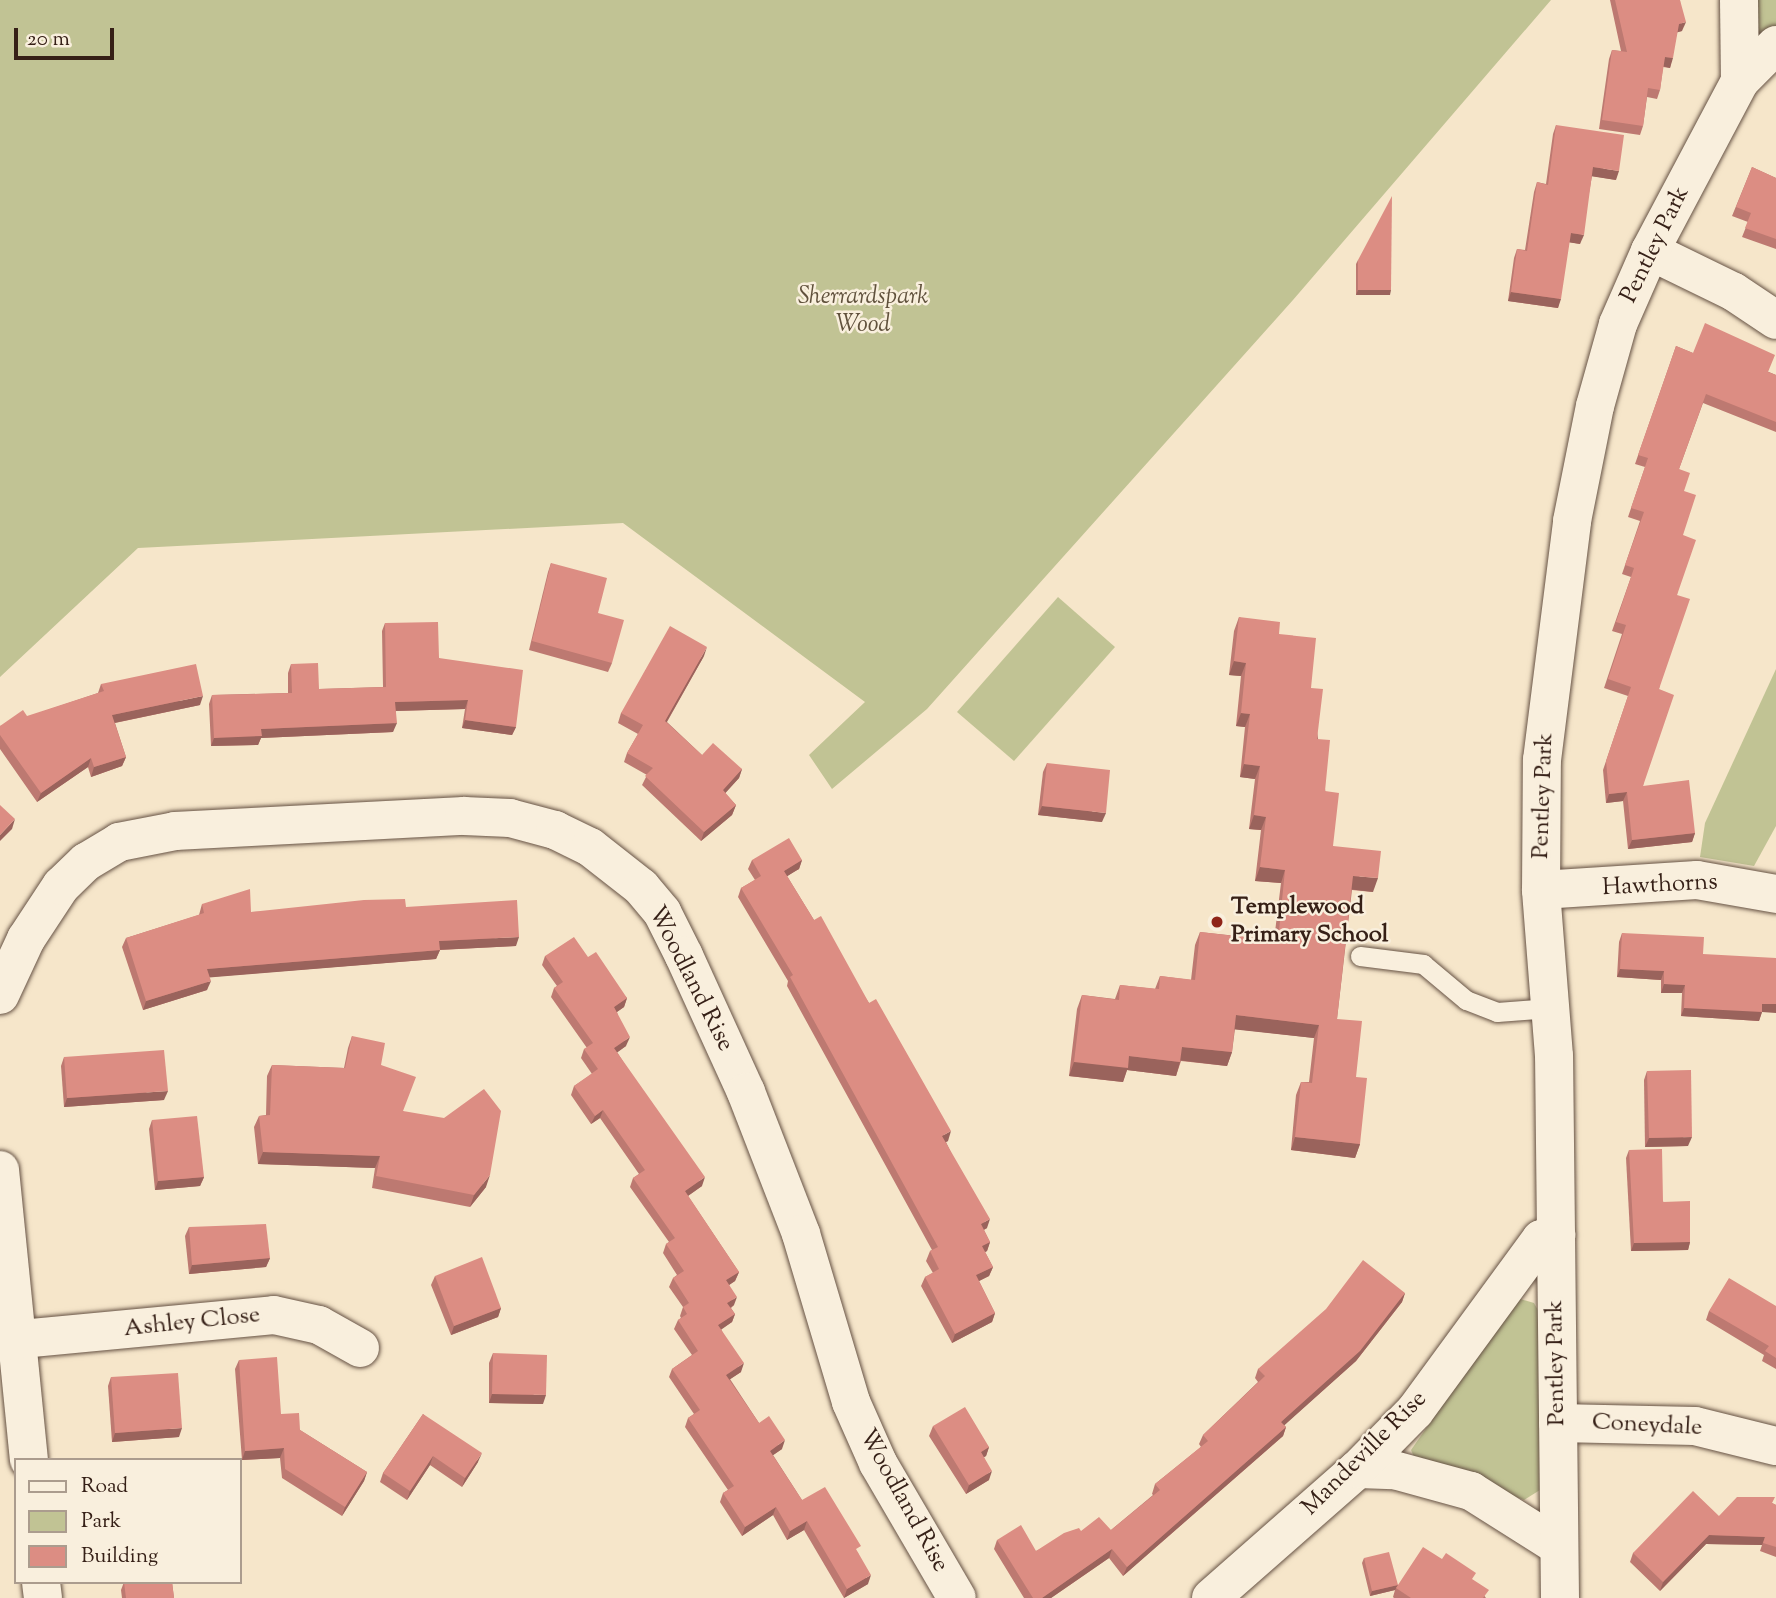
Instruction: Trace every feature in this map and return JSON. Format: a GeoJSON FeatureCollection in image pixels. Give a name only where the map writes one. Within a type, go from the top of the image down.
{"type":"FeatureCollection","features":[{"type":"Feature","properties":{"kind":"street"},"geometry":{"type":"LineString","coordinates":[[1739,0],[1743,34],[1740,81]]}},
{"type":"Feature","properties":{"kind":"street","name":"Pentley Park"},"geometry":{"type":"LineString","coordinates":[[1560,1598],[1556,1235],[1550,1008],[1541,890],[1542,760],[1572,521],[1595,406],[1618,324],[1650,251],[1740,81],[1776,45]]}},
{"type":"Feature","properties":{"kind":"street"},"geometry":{"type":"LineString","coordinates":[[1650,251],[1734,292],[1776,320]]}},
{"type":"Feature","properties":{"kind":"street","name":"Woodland Rise"},"geometry":{"type":"LineString","coordinates":[[0,995],[26,939],[61,886],[86,862],[119,842],[175,831],[464,816],[510,818],[555,830],[590,847],[640,887],[662,912],[684,956],[746,1092],[801,1234],[851,1402],[884,1474],[957,1598]]}},
{"type":"Feature","properties":{"kind":"street","name":"Hawthorns"},"geometry":{"type":"LineString","coordinates":[[1541,890],[1697,880],[1776,894]]}},
{"type":"Feature","properties":{"kind":"street"},"geometry":{"type":"LineString","coordinates":[[0,1170],[8,1341],[29,1458]]}},
{"type":"Feature","properties":{"kind":"street","name":"Mandeville Rise"},"geometry":{"type":"LineString","coordinates":[[1212,1598],[1358,1469],[1415,1411],[1541,1239],[1556,1235]]}},
{"type":"Feature","properties":{"kind":"street","name":"Ashley Close"},"geometry":{"type":"LineString","coordinates":[[8,1341],[274,1315],[319,1325],[360,1348]]}},
{"type":"Feature","properties":{"kind":"street","name":"Coneydale"},"geometry":{"type":"LineString","coordinates":[[1559,1423],[1695,1426],[1776,1446]]}},
{"type":"Feature","properties":{"kind":"street"},"geometry":{"type":"LineString","coordinates":[[1358,1469],[1394,1470],[1471,1491],[1558,1546]]}},
{"type":"Feature","properties":{"kind":"lane"},"geometry":{"type":"LineString","coordinates":[[1360,956],[1423,964],[1466,1000],[1497,1012],[1550,1008]]}},
{"type":"Feature","properties":{"kind":"green space","name":"Sherrardspark Wood"},"geometry":{"type":"Polygon","coordinates":[[[0,0],[1551,0],[1293,300],[927,709],[832,789],[809,755],[865,702],[623,523],[138,548],[0,677],[0,0]]]}},
{"type":"Feature","properties":{"kind":"green space"},"geometry":{"type":"Polygon","coordinates":[[[1750,0],[1776,0],[1776,26],[1763,37],[1757,36],[1750,0]]]}},
{"type":"Feature","properties":{"kind":"green space"},"geometry":{"type":"Polygon","coordinates":[[[1058,597],[1115,647],[1014,761],[957,712],[1058,597]]]}},
{"type":"Feature","properties":{"kind":"green space"},"geometry":{"type":"Polygon","coordinates":[[[1776,669],[1776,826],[1754,866],[1700,857],[1705,823],[1776,669]]]}},
{"type":"Feature","properties":{"kind":"green space"},"geometry":{"type":"Polygon","coordinates":[[[1517,1298],[1534,1303],[1540,1314],[1540,1490],[1524,1500],[1414,1457],[1411,1450],[1517,1298]]]}},
{"type":"Feature","properties":{"kind":"building"},"geometry":{"type":"Polygon","coordinates":[[[1615,0],[1680,0],[1686,22],[1679,24],[1673,58],[1665,57],[1660,90],[1648,88],[1643,126],[1602,120],[1612,50],[1627,52],[1615,0]]]}},
{"type":"Feature","properties":{"kind":"building"},"geometry":{"type":"Polygon","coordinates":[[[1556,125],[1624,135],[1619,171],[1593,167],[1584,235],[1571,233],[1561,299],[1511,292],[1517,249],[1527,251],[1537,182],[1548,185],[1556,125]]]}},
{"type":"Feature","properties":{"kind":"building"},"geometry":{"type":"Polygon","coordinates":[[[1752,167],[1776,178],[1776,239],[1745,228],[1751,213],[1736,207],[1752,167]]]}},
{"type":"Feature","properties":{"kind":"building"},"geometry":{"type":"Polygon","coordinates":[[[1392,196],[1391,290],[1358,290],[1358,260],[1392,196]]]}},
{"type":"Feature","properties":{"kind":"building"},"geometry":{"type":"Polygon","coordinates":[[[1705,323],[1775,355],[1768,372],[1776,375],[1776,422],[1706,394],[1679,469],[1690,473],[1684,491],[1696,495],[1683,535],[1696,540],[1677,595],[1690,599],[1659,689],[1674,695],[1643,786],[1689,780],[1695,833],[1632,840],[1627,792],[1609,794],[1606,761],[1631,687],[1608,679],[1626,625],[1616,622],[1634,568],[1625,565],[1644,512],[1631,508],[1648,458],[1638,455],[1676,346],[1693,353],[1705,323]]]}},
{"type":"Feature","properties":{"kind":"building"},"geometry":{"type":"Polygon","coordinates":[[[551,563],[607,578],[598,613],[624,620],[612,663],[532,641],[551,563]]]}},
{"type":"Feature","properties":{"kind":"building"},"geometry":{"type":"Polygon","coordinates":[[[1239,617],[1280,622],[1279,634],[1316,638],[1311,688],[1323,689],[1317,739],[1330,740],[1325,791],[1339,793],[1333,846],[1381,851],[1378,878],[1353,876],[1337,1019],[1362,1021],[1356,1077],[1367,1078],[1360,1144],[1295,1137],[1301,1082],[1312,1083],[1319,1025],[1236,1015],[1232,1052],[1182,1047],[1180,1062],[1129,1056],[1128,1068],[1074,1062],[1082,995],[1119,1000],[1120,985],[1159,989],[1160,976],[1195,980],[1200,932],[1278,941],[1285,870],[1260,867],[1266,817],[1254,815],[1260,766],[1244,764],[1250,714],[1241,713],[1246,663],[1234,661],[1239,617]]]}},
{"type":"Feature","properties":{"kind":"building"},"geometry":{"type":"Polygon","coordinates":[[[438,622],[439,658],[523,670],[516,727],[465,720],[468,700],[395,702],[397,723],[261,729],[262,736],[214,738],[212,695],[292,693],[291,664],[318,663],[319,689],[386,687],[385,623],[438,622]]]}},
{"type":"Feature","properties":{"kind":"building"},"geometry":{"type":"Polygon","coordinates":[[[670,626],[707,647],[665,721],[702,755],[713,743],[742,769],[723,790],[736,805],[704,832],[645,776],[653,768],[627,753],[643,725],[621,713],[670,626]]]}},
{"type":"Feature","properties":{"kind":"building"},"geometry":{"type":"Polygon","coordinates":[[[196,664],[203,696],[112,715],[126,757],[94,767],[91,758],[41,793],[0,735],[0,726],[23,710],[27,716],[104,691],[101,684],[196,664]]]}},
{"type":"Feature","properties":{"kind":"building"},"geometry":{"type":"Polygon","coordinates":[[[1047,763],[1110,770],[1106,813],[1042,806],[1047,763]]]}},
{"type":"Feature","properties":{"kind":"building"},"geometry":{"type":"Polygon","coordinates":[[[0,805],[15,819],[0,835],[0,805]]]}},
{"type":"Feature","properties":{"kind":"building"},"geometry":{"type":"Polygon","coordinates":[[[789,838],[802,860],[784,871],[814,920],[821,916],[869,1003],[876,999],[951,1131],[942,1136],[990,1219],[981,1224],[990,1242],[982,1246],[993,1267],[976,1275],[995,1313],[955,1334],[925,1277],[939,1269],[930,1251],[938,1247],[790,977],[793,975],[741,888],[761,876],[752,860],[789,838]]]}},
{"type":"Feature","properties":{"kind":"building"},"geometry":{"type":"Polygon","coordinates":[[[250,889],[251,912],[364,900],[405,899],[406,907],[517,900],[519,937],[439,941],[440,950],[207,969],[211,981],[146,1001],[126,938],[204,913],[202,904],[250,889]]]}},
{"type":"Feature","properties":{"kind":"building"},"geometry":{"type":"Polygon","coordinates":[[[1622,933],[1704,937],[1703,954],[1776,958],[1776,1004],[1762,1004],[1762,1012],[1684,1008],[1685,985],[1664,984],[1664,971],[1620,969],[1622,933]]]}},
{"type":"Feature","properties":{"kind":"building"},"geometry":{"type":"Polygon","coordinates":[[[574,937],[588,957],[596,952],[627,998],[614,1007],[630,1037],[614,1048],[705,1177],[685,1191],[739,1272],[726,1280],[737,1297],[727,1303],[735,1314],[718,1325],[744,1363],[726,1375],[759,1423],[769,1416],[785,1440],[770,1451],[802,1500],[825,1487],[861,1546],[856,1549],[871,1575],[847,1589],[807,1521],[790,1531],[776,1507],[745,1527],[723,1493],[734,1486],[688,1418],[700,1410],[672,1369],[698,1351],[678,1320],[687,1314],[683,1307],[689,1303],[673,1278],[684,1271],[666,1244],[675,1238],[633,1178],[645,1170],[603,1110],[595,1116],[574,1086],[598,1069],[584,1049],[593,1043],[554,988],[563,982],[545,956],[574,937]]]}},
{"type":"Feature","properties":{"kind":"building"},"geometry":{"type":"Polygon","coordinates":[[[352,1036],[385,1043],[381,1065],[416,1077],[403,1111],[444,1118],[484,1089],[501,1111],[490,1175],[474,1195],[376,1176],[380,1156],[263,1152],[259,1116],[270,1115],[272,1065],[345,1068],[352,1036]]]}},
{"type":"Feature","properties":{"kind":"building"},"geometry":{"type":"Polygon","coordinates":[[[164,1050],[168,1091],[67,1098],[64,1057],[164,1050]]]}},
{"type":"Feature","properties":{"kind":"building"},"geometry":{"type":"Polygon","coordinates":[[[1691,1070],[1692,1137],[1649,1138],[1647,1071],[1691,1070]]]}},
{"type":"Feature","properties":{"kind":"building"},"geometry":{"type":"Polygon","coordinates":[[[197,1116],[204,1177],[158,1181],[152,1120],[197,1116]]]}},
{"type":"Feature","properties":{"kind":"building"},"geometry":{"type":"Polygon","coordinates":[[[1662,1149],[1663,1202],[1690,1201],[1690,1242],[1634,1243],[1629,1150],[1662,1149]]]}},
{"type":"Feature","properties":{"kind":"building"},"geometry":{"type":"Polygon","coordinates":[[[266,1224],[270,1258],[192,1265],[189,1227],[266,1224]]]}},
{"type":"Feature","properties":{"kind":"building"},"geometry":{"type":"Polygon","coordinates":[[[482,1257],[501,1308],[454,1326],[435,1276],[482,1257]]]}},
{"type":"Feature","properties":{"kind":"building"},"geometry":{"type":"Polygon","coordinates":[[[1363,1260],[1405,1293],[1360,1351],[1281,1422],[1286,1427],[1127,1567],[1112,1549],[1042,1598],[1033,1598],[997,1540],[1021,1525],[1036,1551],[1064,1533],[1079,1528],[1081,1531],[1099,1517],[1111,1530],[1160,1490],[1155,1484],[1208,1441],[1203,1435],[1265,1376],[1258,1369],[1326,1309],[1363,1260]]]}},
{"type":"Feature","properties":{"kind":"building"},"geometry":{"type":"Polygon","coordinates":[[[1729,1278],[1776,1306],[1776,1358],[1765,1351],[1769,1346],[1709,1311],[1729,1278]]]}},
{"type":"Feature","properties":{"kind":"building"},"geometry":{"type":"Polygon","coordinates":[[[493,1353],[547,1355],[546,1395],[492,1394],[493,1353]]]}},
{"type":"Feature","properties":{"kind":"building"},"geometry":{"type":"Polygon","coordinates":[[[277,1357],[281,1414],[299,1413],[300,1430],[367,1472],[345,1507],[285,1469],[284,1448],[245,1451],[239,1360],[277,1357]]]}},
{"type":"Feature","properties":{"kind":"building"},"geometry":{"type":"Polygon","coordinates":[[[178,1373],[182,1428],[115,1433],[111,1377],[178,1373]]]}},
{"type":"Feature","properties":{"kind":"building"},"geometry":{"type":"Polygon","coordinates":[[[965,1407],[989,1447],[981,1452],[992,1471],[969,1485],[933,1426],[965,1407]]]}},
{"type":"Feature","properties":{"kind":"building"},"geometry":{"type":"Polygon","coordinates":[[[423,1414],[482,1453],[465,1478],[433,1456],[410,1491],[383,1473],[423,1414]]]}},
{"type":"Feature","properties":{"kind":"building"},"geometry":{"type":"Polygon","coordinates":[[[1693,1491],[1719,1516],[1737,1497],[1775,1497],[1772,1503],[1776,1505],[1776,1547],[1763,1543],[1765,1537],[1709,1535],[1663,1582],[1633,1553],[1693,1491]]]}},
{"type":"Feature","properties":{"kind":"building"},"geometry":{"type":"Polygon","coordinates":[[[1423,1547],[1442,1559],[1446,1553],[1476,1573],[1472,1579],[1489,1590],[1483,1598],[1411,1598],[1396,1588],[1423,1547]]]}},
{"type":"Feature","properties":{"kind":"building"},"geometry":{"type":"Polygon","coordinates":[[[1389,1552],[1398,1585],[1372,1591],[1364,1558],[1389,1552]]]}},
{"type":"Feature","properties":{"kind":"building"},"geometry":{"type":"Polygon","coordinates":[[[124,1584],[172,1584],[174,1598],[126,1598],[124,1584]]]}},
{"type":"Feature","properties":{"kind":"place","name":"Templewood Primary School"},"geometry":{"type":"Point","coordinates":[1217,922]}}]}
